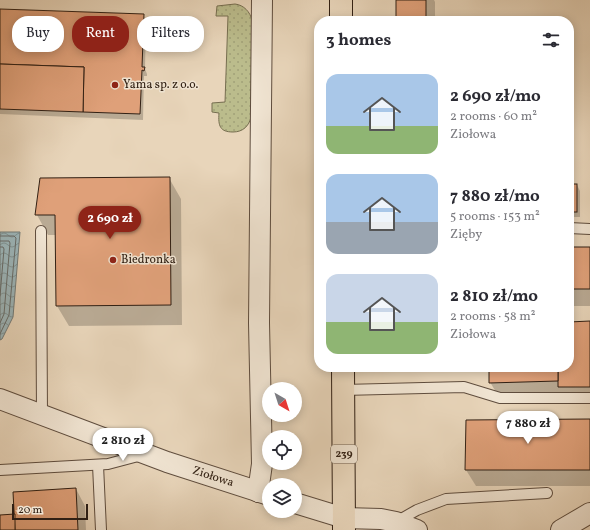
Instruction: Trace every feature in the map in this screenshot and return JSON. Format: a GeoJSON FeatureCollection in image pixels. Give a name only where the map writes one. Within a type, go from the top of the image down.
{"type":"FeatureCollection","features":[{"type":"Feature","properties":{"kind":"main road"},"geometry":{"type":"LineString","coordinates":[[341,0],[341,16]]}},
{"type":"Feature","properties":{"kind":"main road","name":"239"},"geometry":{"type":"LineString","coordinates":[[343,372],[344,524]]}},
{"type":"Feature","properties":{"kind":"street"},"geometry":{"type":"LineString","coordinates":[[262,0],[259,323],[262,478]]}},
{"type":"Feature","properties":{"kind":"street","name":"Ziołowa"},"geometry":{"type":"LineString","coordinates":[[0,399],[167,462],[262,494]]}},
{"type":"Feature","properties":{"kind":"street"},"geometry":{"type":"LineString","coordinates":[[302,506],[344,524],[381,519],[396,522],[417,530]]}},
{"type":"Feature","properties":{"kind":"street"},"geometry":{"type":"LineString","coordinates":[[561,530],[590,513]]}},
{"type":"Feature","properties":{"kind":"lane"},"geometry":{"type":"LineString","coordinates":[[574,228],[590,229]]}},
{"type":"Feature","properties":{"kind":"lane"},"geometry":{"type":"LineString","coordinates":[[41,232],[42,415]]}},
{"type":"Feature","properties":{"kind":"lane"},"geometry":{"type":"LineString","coordinates":[[343,390],[464,387],[500,398],[590,398]]}},
{"type":"Feature","properties":{"kind":"lane"},"geometry":{"type":"LineString","coordinates":[[0,470],[108,464],[146,454]]}},
{"type":"Feature","properties":{"kind":"lane"},"geometry":{"type":"LineString","coordinates":[[98,465],[101,530]]}},
{"type":"Feature","properties":{"kind":"lane"},"geometry":{"type":"LineString","coordinates":[[396,522],[417,510],[446,499],[547,493]]}},
{"type":"Feature","properties":{"kind":"green space"},"geometry":{"type":"Polygon","coordinates":[[[235,4],[246,9],[252,20],[251,117],[245,128],[240,131],[229,132],[225,131],[221,127],[219,113],[212,112],[212,103],[225,102],[228,16],[216,16],[217,6],[235,4]]]}},
{"type":"Feature","properties":{"kind":"water"},"geometry":{"type":"Polygon","coordinates":[[[0,232],[20,232],[13,317],[2,339],[0,340],[0,232]]]}},
{"type":"Feature","properties":{"kind":"building"},"geometry":{"type":"Polygon","coordinates":[[[396,0],[426,0],[426,16],[396,16],[396,0]]]}},
{"type":"Feature","properties":{"kind":"building"},"geometry":{"type":"Polygon","coordinates":[[[0,9],[144,14],[144,16],[137,16],[137,52],[143,52],[142,67],[145,67],[144,71],[142,70],[140,114],[83,112],[84,67],[0,64],[0,9]]]}},
{"type":"Feature","properties":{"kind":"building"},"geometry":{"type":"Polygon","coordinates":[[[0,64],[84,67],[83,112],[0,109],[0,64]]]}},
{"type":"Feature","properties":{"kind":"building","name":"Biedronka"},"geometry":{"type":"Polygon","coordinates":[[[170,177],[171,305],[56,306],[55,215],[35,215],[40,178],[170,177]]]}},
{"type":"Feature","properties":{"kind":"building"},"geometry":{"type":"Polygon","coordinates":[[[574,184],[577,184],[577,212],[574,212],[574,184]]]}},
{"type":"Feature","properties":{"kind":"building"},"geometry":{"type":"Polygon","coordinates":[[[574,247],[590,247],[590,289],[574,289],[574,247]]]}},
{"type":"Feature","properties":{"kind":"building"},"geometry":{"type":"Polygon","coordinates":[[[590,321],[590,387],[558,387],[558,372],[574,372],[574,322],[590,321]]]}},
{"type":"Feature","properties":{"kind":"building"},"geometry":{"type":"Polygon","coordinates":[[[489,372],[558,372],[558,381],[489,383],[489,372]]]}},
{"type":"Feature","properties":{"kind":"building"},"geometry":{"type":"Polygon","coordinates":[[[590,419],[590,470],[465,470],[466,420],[590,419]]]}},
{"type":"Feature","properties":{"kind":"building"},"geometry":{"type":"Polygon","coordinates":[[[76,488],[78,530],[15,530],[13,492],[76,488]]]}},
{"type":"Feature","properties":{"kind":"building"},"geometry":{"type":"Polygon","coordinates":[[[15,514],[15,530],[0,530],[0,515],[15,514]]]}},
{"type":"Feature","properties":{"kind":"place","name":"Yama sp. z o.o."},"geometry":{"type":"Point","coordinates":[115,85]}},
{"type":"Feature","properties":{"kind":"place","name":"Biedronka"},"geometry":{"type":"Point","coordinates":[113,260]}}]}
